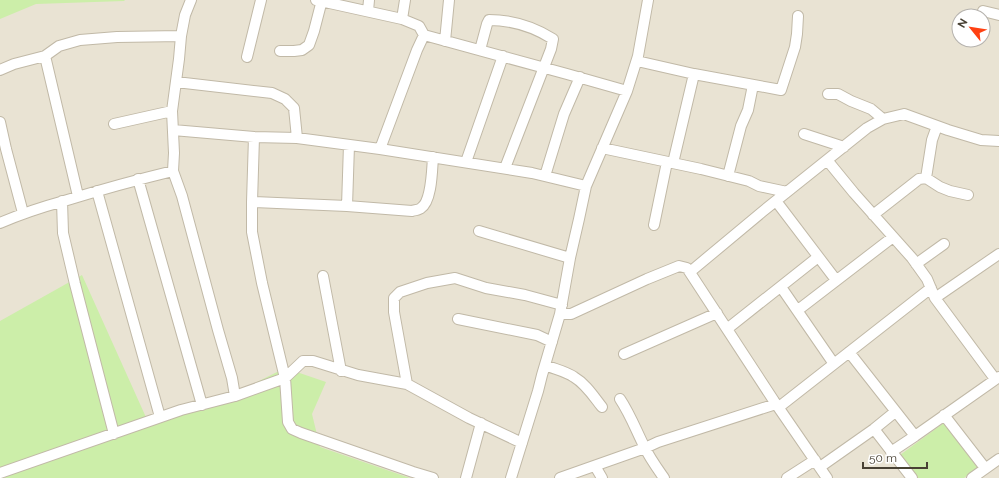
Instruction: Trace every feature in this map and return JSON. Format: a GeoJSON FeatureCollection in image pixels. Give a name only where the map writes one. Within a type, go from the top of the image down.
{"type":"FeatureCollection","features":[{"type":"Feature","properties":{"kind":"street"},"geometry":{"type":"LineString","coordinates":[[191,0],[185,15],[181,36],[172,111],[174,130],[173,171],[192,232],[232,378],[235,396]]}},
{"type":"Feature","properties":{"kind":"street"},"geometry":{"type":"LineString","coordinates":[[247,57],[261,0]]}},
{"type":"Feature","properties":{"kind":"street"},"geometry":{"type":"LineString","coordinates":[[280,51],[302,50],[309,46],[314,31],[320,0],[402,19],[419,26],[424,35],[580,77],[627,92]]}},
{"type":"Feature","properties":{"kind":"street"},"geometry":{"type":"LineString","coordinates":[[368,11],[369,0]]}},
{"type":"Feature","properties":{"kind":"street"},"geometry":{"type":"LineString","coordinates":[[402,19],[405,0]]}},
{"type":"Feature","properties":{"kind":"street"},"geometry":{"type":"LineString","coordinates":[[445,41],[449,0]]}},
{"type":"Feature","properties":{"kind":"street"},"geometry":{"type":"LineString","coordinates":[[511,478],[561,310],[570,258],[586,186],[627,92],[637,61],[648,0]]}},
{"type":"Feature","properties":{"kind":"street"},"geometry":{"type":"LineString","coordinates":[[637,61],[694,74],[781,90],[795,47],[798,16]]}},
{"type":"Feature","properties":{"kind":"street"},"geometry":{"type":"LineString","coordinates":[[480,50],[489,20],[501,20],[532,28],[553,39],[551,50],[505,168]]}},
{"type":"Feature","properties":{"kind":"street"},"geometry":{"type":"LineString","coordinates":[[380,148],[424,35]]}},
{"type":"Feature","properties":{"kind":"street"},"geometry":{"type":"LineString","coordinates":[[0,70],[14,64],[44,56],[59,46],[80,40],[117,37],[181,36]]}},
{"type":"Feature","properties":{"kind":"street"},"geometry":{"type":"LineString","coordinates":[[44,56],[78,196]]}},
{"type":"Feature","properties":{"kind":"street"},"geometry":{"type":"LineString","coordinates":[[466,162],[503,56]]}},
{"type":"Feature","properties":{"kind":"street"},"geometry":{"type":"LineString","coordinates":[[654,225],[694,74]]}},
{"type":"Feature","properties":{"kind":"street"},"geometry":{"type":"LineString","coordinates":[[545,176],[564,114],[580,77]]}},
{"type":"Feature","properties":{"kind":"street"},"geometry":{"type":"LineString","coordinates":[[176,82],[272,93],[285,98],[294,108],[297,138]]}},
{"type":"Feature","properties":{"kind":"street"},"geometry":{"type":"LineString","coordinates":[[728,176],[741,126],[748,110],[753,85]]}},
{"type":"Feature","properties":{"kind":"street"},"geometry":{"type":"LineString","coordinates":[[828,94],[838,94],[871,109],[883,119]]}},
{"type":"Feature","properties":{"kind":"street"},"geometry":{"type":"LineString","coordinates":[[114,124],[172,111]]}},
{"type":"Feature","properties":{"kind":"street"},"geometry":{"type":"LineString","coordinates":[[690,272],[866,128],[883,119],[904,114],[981,140],[999,141]]}},
{"type":"Feature","properties":{"kind":"street"},"geometry":{"type":"LineString","coordinates":[[0,122],[23,213]]}},
{"type":"Feature","properties":{"kind":"street"},"geometry":{"type":"LineString","coordinates":[[926,178],[932,140],[937,126]]}},
{"type":"Feature","properties":{"kind":"street"},"geometry":{"type":"LineString","coordinates":[[174,130],[254,137],[297,138],[380,148],[505,168],[586,186]]}},
{"type":"Feature","properties":{"kind":"street"},"geometry":{"type":"LineString","coordinates":[[804,134],[844,147]]}},
{"type":"Feature","properties":{"kind":"street"},"geometry":{"type":"LineString","coordinates":[[254,137],[252,232],[262,283],[285,378],[288,422],[292,428],[301,433],[433,478]]}},
{"type":"Feature","properties":{"kind":"street"},"geometry":{"type":"LineString","coordinates":[[347,206],[349,145]]}},
{"type":"Feature","properties":{"kind":"street"},"geometry":{"type":"LineString","coordinates":[[602,148],[701,169],[749,181],[759,186],[787,192]]}},
{"type":"Feature","properties":{"kind":"street"},"geometry":{"type":"LineString","coordinates":[[252,202],[412,210],[421,208],[427,201],[430,189],[433,157]]}},
{"type":"Feature","properties":{"kind":"street"},"geometry":{"type":"LineString","coordinates":[[827,160],[916,264],[927,279],[933,293],[997,378],[891,452]]}},
{"type":"Feature","properties":{"kind":"street"},"geometry":{"type":"LineString","coordinates":[[0,222],[23,213],[78,196],[173,171]]}},
{"type":"Feature","properties":{"kind":"street"},"geometry":{"type":"LineString","coordinates":[[873,215],[919,179],[926,178],[940,187],[968,195]]}},
{"type":"Feature","properties":{"kind":"street"},"geometry":{"type":"LineString","coordinates":[[138,179],[202,404]]}},
{"type":"Feature","properties":{"kind":"street"},"geometry":{"type":"LineString","coordinates":[[97,191],[160,417]]}},
{"type":"Feature","properties":{"kind":"street"},"geometry":{"type":"LineString","coordinates":[[62,201],[62,233],[114,434]]}},
{"type":"Feature","properties":{"kind":"street"},"geometry":{"type":"LineString","coordinates":[[776,201],[836,280]]}},
{"type":"Feature","properties":{"kind":"street"},"geometry":{"type":"LineString","coordinates":[[480,231],[570,258]]}},
{"type":"Feature","properties":{"kind":"street"},"geometry":{"type":"LineString","coordinates":[[798,310],[892,237]]}},
{"type":"Feature","properties":{"kind":"street"},"geometry":{"type":"LineString","coordinates":[[916,264],[944,244]]}},
{"type":"Feature","properties":{"kind":"street"},"geometry":{"type":"LineString","coordinates":[[561,478],[658,442],[778,406],[849,352],[933,293],[999,254]]}},
{"type":"Feature","properties":{"kind":"street"},"geometry":{"type":"LineString","coordinates":[[727,329],[818,257]]}},
{"type":"Feature","properties":{"kind":"street"},"geometry":{"type":"LineString","coordinates":[[407,384],[394,312],[394,298],[400,292],[455,278],[486,288],[525,295],[571,314],[640,282],[679,266],[687,268],[690,272],[827,478]]}},
{"type":"Feature","properties":{"kind":"street"},"geometry":{"type":"LineString","coordinates":[[323,276],[341,371]]}},
{"type":"Feature","properties":{"kind":"street"},"geometry":{"type":"LineString","coordinates":[[781,287],[834,364]]}},
{"type":"Feature","properties":{"kind":"street"},"geometry":{"type":"LineString","coordinates":[[624,354],[717,313]]}},
{"type":"Feature","properties":{"kind":"street"},"geometry":{"type":"LineString","coordinates":[[458,319],[537,335],[552,342]]}},
{"type":"Feature","properties":{"kind":"street"},"geometry":{"type":"LineString","coordinates":[[849,352],[915,436]]}},
{"type":"Feature","properties":{"kind":"street"},"geometry":{"type":"LineString","coordinates":[[0,473],[160,417],[235,396],[285,378],[304,361],[313,362],[358,375],[407,384],[522,443]]}},
{"type":"Feature","properties":{"kind":"street"},"geometry":{"type":"LineString","coordinates":[[545,365],[563,371],[580,381],[602,407]]}},
{"type":"Feature","properties":{"kind":"street"},"geometry":{"type":"LineString","coordinates":[[620,399],[628,410],[645,448],[664,478]]}},
{"type":"Feature","properties":{"kind":"street"},"geometry":{"type":"LineString","coordinates":[[787,478],[818,463],[874,429],[895,412]]}},
{"type":"Feature","properties":{"kind":"street"},"geometry":{"type":"LineString","coordinates":[[944,415],[985,468]]}},
{"type":"Feature","properties":{"kind":"street"},"geometry":{"type":"LineString","coordinates":[[466,478],[481,423]]}},
{"type":"Feature","properties":{"kind":"street"},"geometry":{"type":"LineString","coordinates":[[874,429],[912,478]]}},
{"type":"Feature","properties":{"kind":"street"},"geometry":{"type":"LineString","coordinates":[[974,477],[999,459]]}},
{"type":"Feature","properties":{"kind":"street"},"geometry":{"type":"LineString","coordinates":[[595,466],[602,478]]}},
{"type":"Feature","properties":{"kind":"shaded area"},"geometry":{"type":"Polygon","coordinates":[[[0,0],[999,0],[999,478],[0,478],[0,0]]]}},
{"type":"Feature","properties":{"kind":"green space"},"geometry":{"type":"Polygon","coordinates":[[[0,0],[125,0],[36,4],[0,19],[0,0]]]}},
{"type":"Feature","properties":{"kind":"green space"},"geometry":{"type":"Polygon","coordinates":[[[82,275],[149,424],[211,405],[285,368],[326,382],[312,414],[320,447],[410,478],[5,478],[4,469],[0,469],[0,321],[82,275]]]}},
{"type":"Feature","properties":{"kind":"green space"},"geometry":{"type":"Polygon","coordinates":[[[945,422],[978,468],[964,478],[917,478],[900,455],[945,422]]]}}]}
